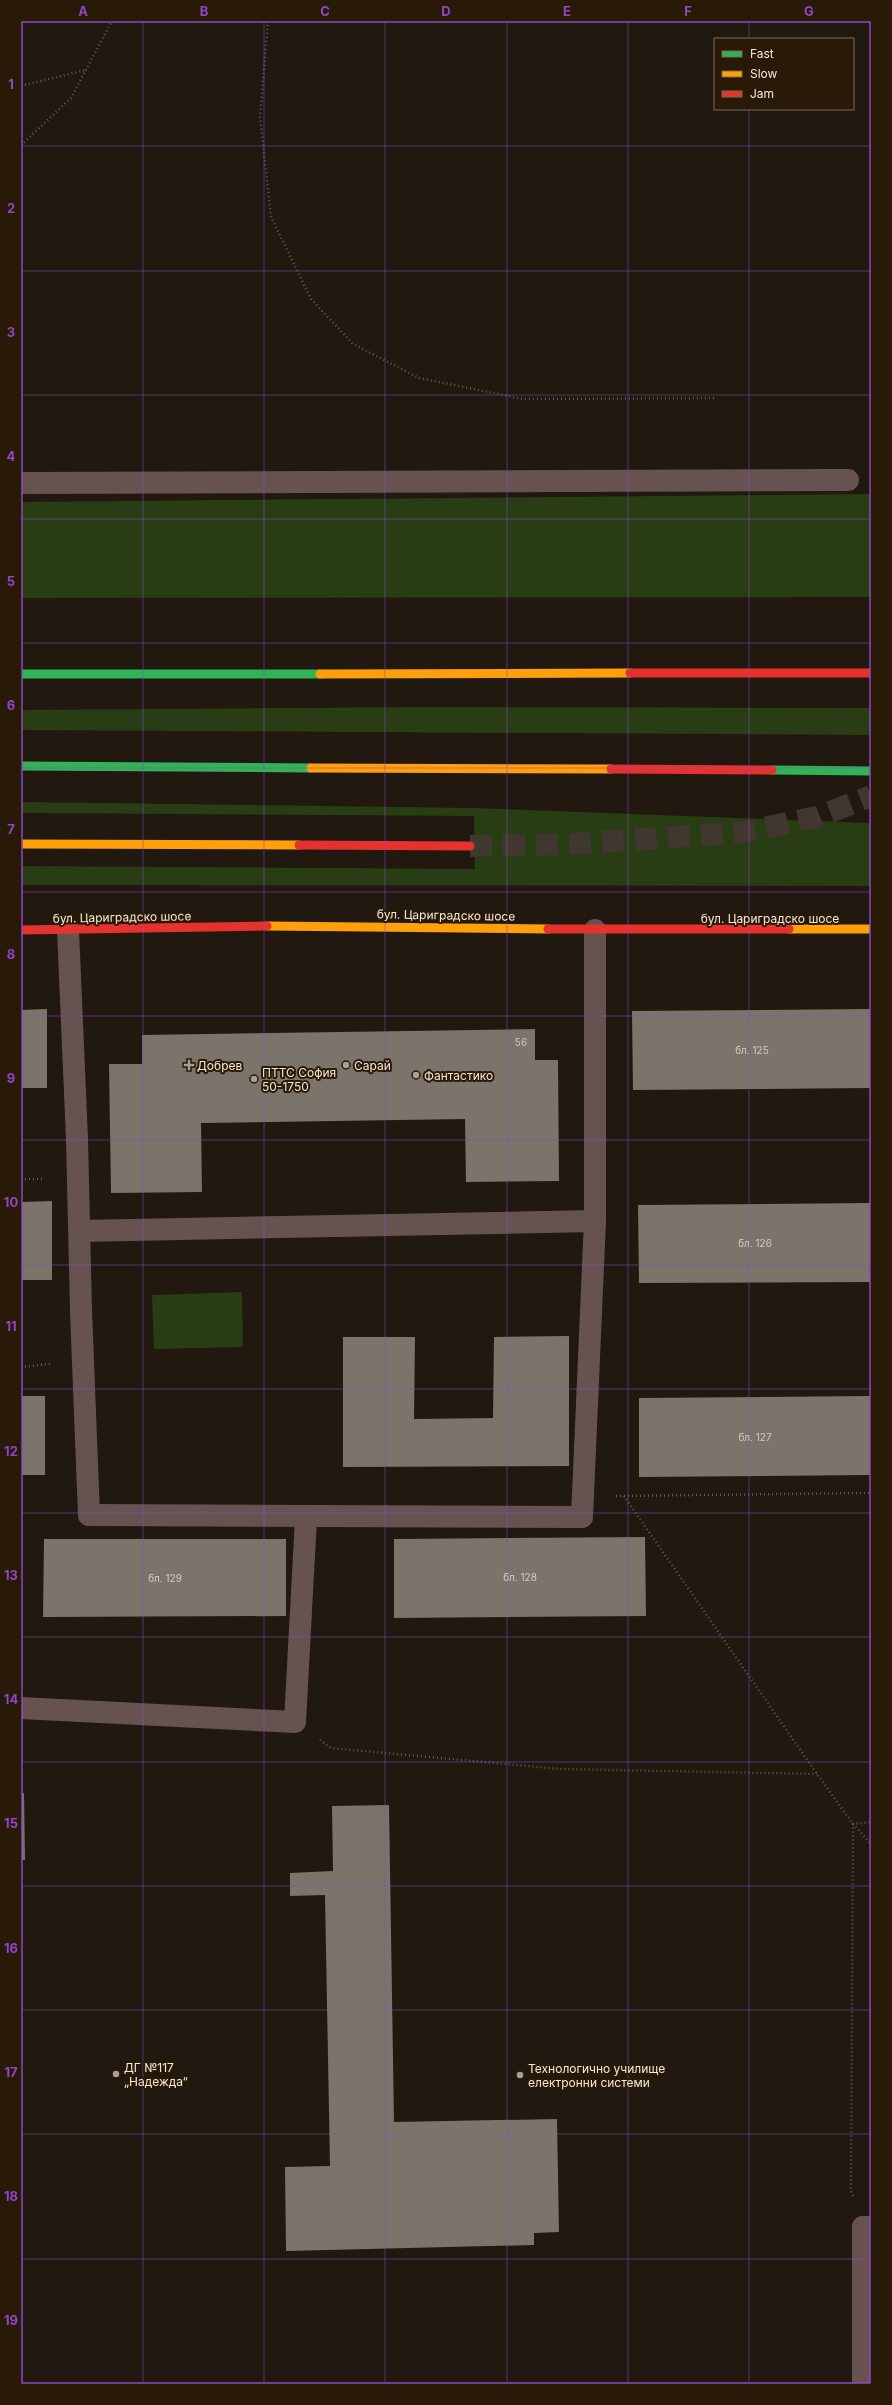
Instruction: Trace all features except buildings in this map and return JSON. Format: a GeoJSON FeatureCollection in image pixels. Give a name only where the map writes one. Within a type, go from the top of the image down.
{"type":"FeatureCollection","features":[{"type":"Feature","properties":{"kind":"main road"},"geometry":{"type":"LineString","coordinates":[[21,674],[871,672]]}},
{"type":"Feature","properties":{"kind":"main road"},"geometry":{"type":"LineString","coordinates":[[21,766],[871,771]]}},
{"type":"Feature","properties":{"kind":"main road"},"geometry":{"type":"LineString","coordinates":[[21,844],[470,846]]}},
{"type":"Feature","properties":{"kind":"main road","name":"бул. Цариградско шосе"},"geometry":{"type":"LineString","coordinates":[[21,930],[320,925],[595,930],[871,929]]}},
{"type":"Feature","properties":{"kind":"street"},"geometry":{"type":"LineString","coordinates":[[21,483],[848,480]]}},
{"type":"Feature","properties":{"kind":"street"},"geometry":{"type":"LineString","coordinates":[[68,930],[80,1231],[80,1312],[88,1515],[306,1518],[582,1517],[595,1221],[595,930]]}},
{"type":"Feature","properties":{"kind":"street"},"geometry":{"type":"LineString","coordinates":[[80,1231],[595,1221]]}},
{"type":"Feature","properties":{"kind":"street"},"geometry":{"type":"LineString","coordinates":[[21,1708],[295,1722],[306,1518]]}},
{"type":"Feature","properties":{"kind":"street"},"geometry":{"type":"LineString","coordinates":[[862,2384],[867,2227]]}},
{"type":"Feature","properties":{"kind":"path"},"geometry":{"type":"LineString","coordinates":[[21,145],[71,98],[112,21]]}},
{"type":"Feature","properties":{"kind":"path"},"geometry":{"type":"LineString","coordinates":[[268,21],[260,117],[271,217],[311,298],[353,344],[419,378],[523,399],[716,398]]}},
{"type":"Feature","properties":{"kind":"path"},"geometry":{"type":"LineString","coordinates":[[21,86],[86,70]]}},
{"type":"Feature","properties":{"kind":"path"},"geometry":{"type":"LineString","coordinates":[[21,1179],[28,1179]]}},
{"type":"Feature","properties":{"kind":"path"},"geometry":{"type":"LineString","coordinates":[[583,1496],[871,1493]]}},
{"type":"Feature","properties":{"kind":"path"},"geometry":{"type":"LineString","coordinates":[[624,1496],[817,1774],[853,1824],[871,1844]]}},
{"type":"Feature","properties":{"kind":"path"},"geometry":{"type":"LineString","coordinates":[[295,1722],[331,1748],[560,1769],[817,1774]]}},
{"type":"Feature","properties":{"kind":"path"},"geometry":{"type":"LineString","coordinates":[[853,1824],[871,1822]]}},
{"type":"Feature","properties":{"kind":"path"},"geometry":{"type":"LineString","coordinates":[[853,1824],[851,2190],[867,2227]]}},
{"type":"Feature","properties":{"kind":"green space"},"geometry":{"type":"Polygon","coordinates":[[[871,494],[871,597],[21,598],[21,502],[871,494]]]}},
{"type":"Feature","properties":{"kind":"green space"},"geometry":{"type":"Polygon","coordinates":[[[432,707],[871,708],[871,735],[21,730],[21,710],[432,707]]]}},
{"type":"Feature","properties":{"kind":"green space"},"geometry":{"type":"Polygon","coordinates":[[[21,802],[474,808],[871,823],[871,886],[21,885],[21,866],[475,869],[474,816],[21,813],[21,802]]]}},
{"type":"Feature","properties":{"kind":"green space"},"geometry":{"type":"Polygon","coordinates":[[[242,1292],[243,1347],[154,1349],[152,1295],[242,1292]]]}},
{"type":"Feature","properties":{"kind":"tunnel"},"geometry":{"type":"LineString","coordinates":[[470,846],[568,844],[744,832],[817,817],[871,796]]}},
{"type":"Feature","properties":{"kind":"traffic: fast"},"geometry":{"type":"LineString","coordinates":[[21,674],[320,674]]}},
{"type":"Feature","properties":{"kind":"traffic: fast"},"geometry":{"type":"LineString","coordinates":[[21,766],[311,768]]}},
{"type":"Feature","properties":{"kind":"traffic: fast"},"geometry":{"type":"LineString","coordinates":[[772,770],[871,771]]}},
{"type":"Feature","properties":{"kind":"traffic: slow"},"geometry":{"type":"LineString","coordinates":[[320,674],[630,673]]}},
{"type":"Feature","properties":{"kind":"traffic: slow"},"geometry":{"type":"LineString","coordinates":[[311,768],[611,769]]}},
{"type":"Feature","properties":{"kind":"traffic: slow"},"geometry":{"type":"LineString","coordinates":[[21,844],[299,845]]}},
{"type":"Feature","properties":{"kind":"traffic: slow"},"geometry":{"type":"LineString","coordinates":[[267,926],[548,929]]}},
{"type":"Feature","properties":{"kind":"traffic: slow"},"geometry":{"type":"LineString","coordinates":[[789,929],[871,929]]}},
{"type":"Feature","properties":{"kind":"traffic: jam"},"geometry":{"type":"LineString","coordinates":[[630,673],[871,673]]}},
{"type":"Feature","properties":{"kind":"traffic: jam"},"geometry":{"type":"LineString","coordinates":[[611,769],[772,770]]}},
{"type":"Feature","properties":{"kind":"traffic: jam"},"geometry":{"type":"LineString","coordinates":[[299,845],[470,846]]}},
{"type":"Feature","properties":{"kind":"traffic: jam"},"geometry":{"type":"LineString","coordinates":[[21,930],[267,926]]}},
{"type":"Feature","properties":{"kind":"traffic: jam"},"geometry":{"type":"LineString","coordinates":[[548,929],[789,929]]}},
{"type":"Feature","properties":{"kind":"place","name":"Добрев"},"geometry":{"type":"Point","coordinates":[189,1065]}},
{"type":"Feature","properties":{"kind":"place","name":"Сарай"},"geometry":{"type":"Point","coordinates":[346,1065]}},
{"type":"Feature","properties":{"kind":"place","name":"Фантастико"},"geometry":{"type":"Point","coordinates":[416,1075]}},
{"type":"Feature","properties":{"kind":"place","name":"ПТТС София 50-1750"},"geometry":{"type":"Point","coordinates":[254,1079]}},
{"type":"Feature","properties":{"kind":"place","name":"ДГ №117 „Надежда“"},"geometry":{"type":"Point","coordinates":[116,2074]}},
{"type":"Feature","properties":{"kind":"place","name":"Технологично училище електронни системи"},"geometry":{"type":"Point","coordinates":[520,2075]}}]}
